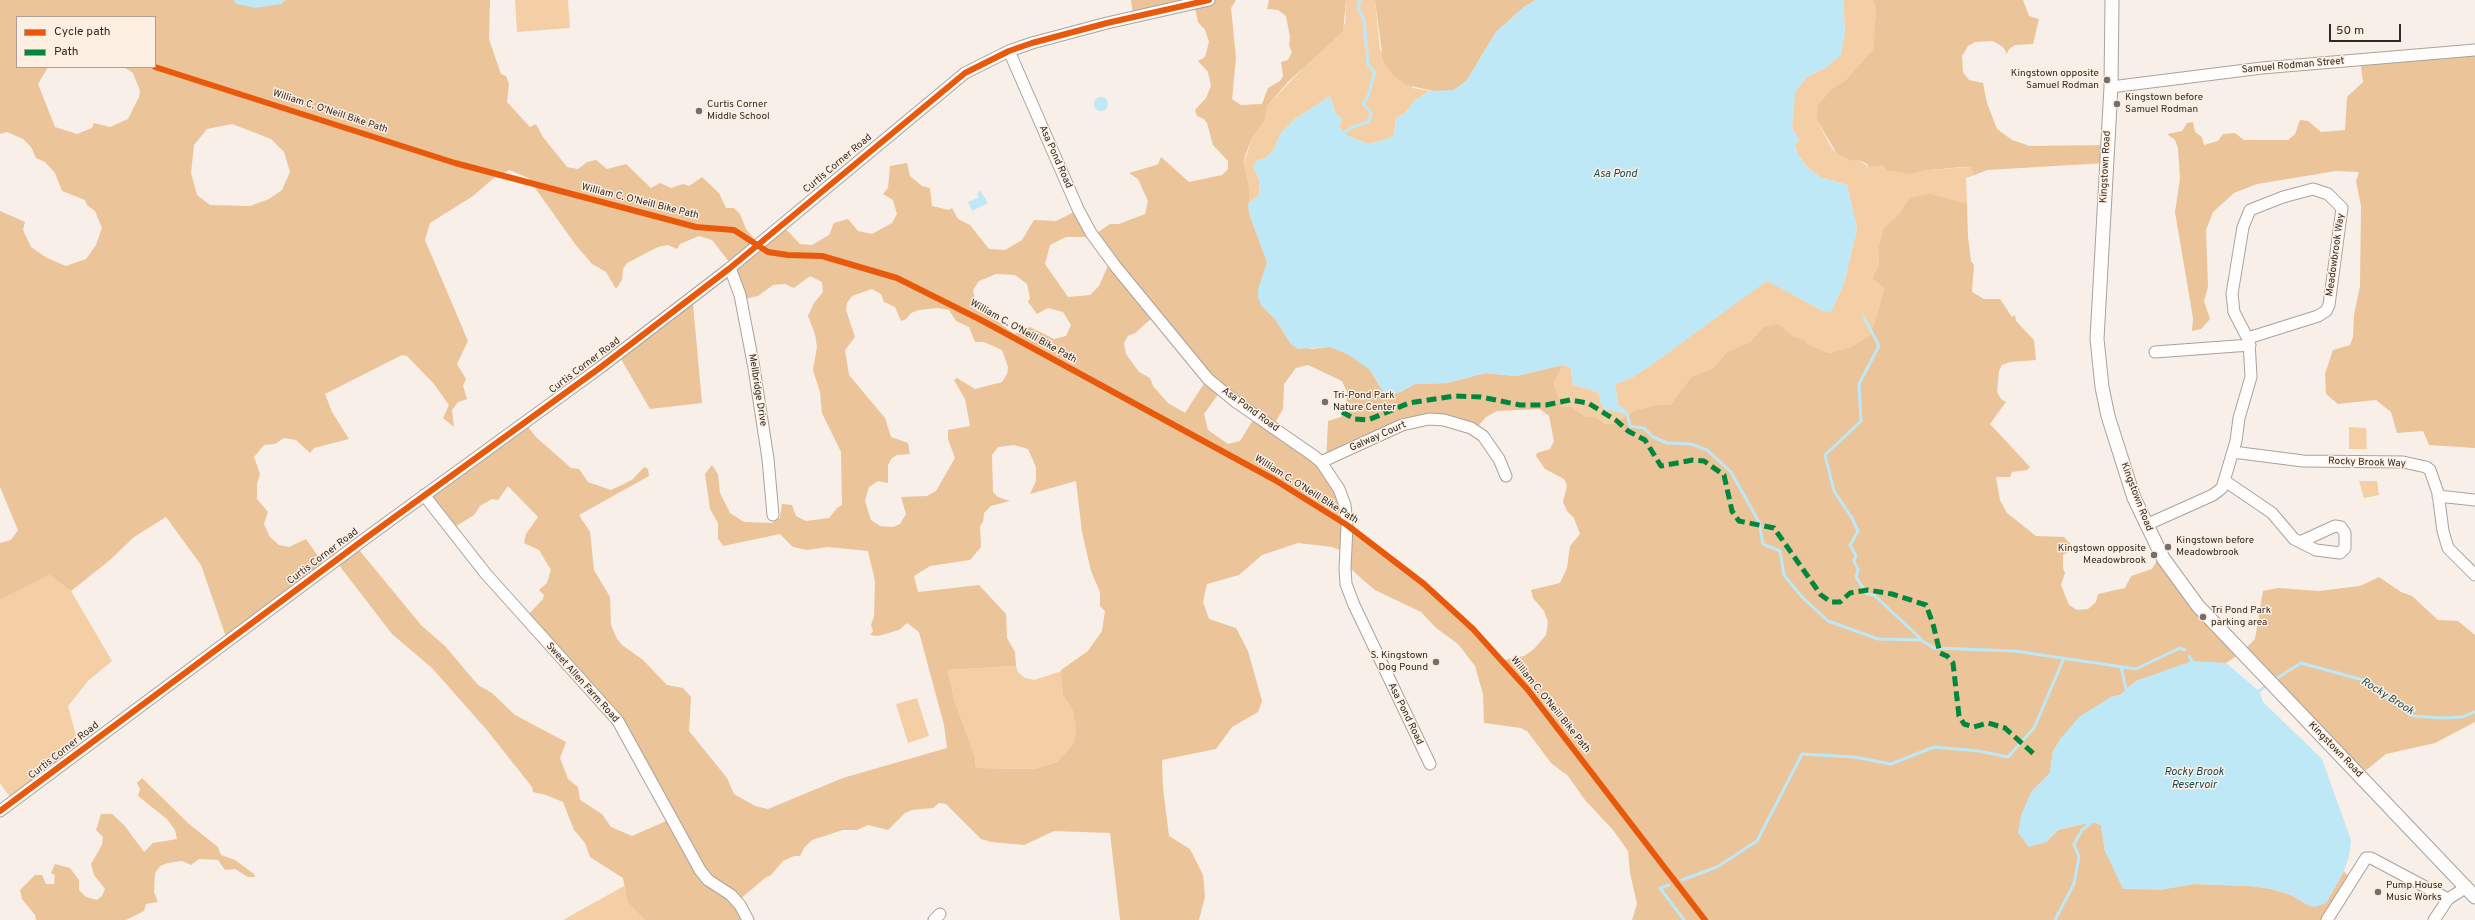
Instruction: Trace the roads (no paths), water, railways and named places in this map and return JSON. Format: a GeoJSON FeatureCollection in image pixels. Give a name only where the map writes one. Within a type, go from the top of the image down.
{"type":"FeatureCollection","features":[{"type":"Feature","properties":{"kind":"main road","name":"Kingstown Road"},"geometry":{"type":"LineString","coordinates":[[2112,0],[2111,87],[2097,339],[2102,387],[2108,416],[2134,498],[2146,525],[2164,558],[2198,606],[2475,897]]}},
{"type":"Feature","properties":{"kind":"street","name":"Curtis Corner Road"},"geometry":{"type":"LineString","coordinates":[[0,811],[59,769],[100,734],[601,367],[730,268],[965,73],[1009,51],[1107,23],[1209,0]]}},
{"type":"Feature","properties":{"kind":"street","name":"Samuel Rodman Street"},"geometry":{"type":"LineString","coordinates":[[2111,87],[2262,68],[2475,50]]}},
{"type":"Feature","properties":{"kind":"street","name":"Asa Pond Road"},"geometry":{"type":"LineString","coordinates":[[1009,51],[1078,208],[1091,233],[1116,267],[1208,379],[1236,402],[1272,425],[1321,462],[1339,489],[1345,505],[1347,538],[1345,569],[1352,600],[1430,764]]}},
{"type":"Feature","properties":{"kind":"street","name":"Meadowbrook Way"},"geometry":{"type":"LineString","coordinates":[[2146,525],[2213,496],[2222,488],[2233,452],[2239,418],[2251,377],[2249,342],[2234,312],[2232,294],[2243,227],[2250,210],[2276,199],[2313,190],[2328,194],[2342,208],[2329,305],[2326,312],[2249,342],[2155,352]]}},
{"type":"Feature","properties":{"kind":"street","name":"Mellbridge Drive"},"geometry":{"type":"LineString","coordinates":[[730,268],[740,294],[754,368],[768,459],[773,515]]}},
{"type":"Feature","properties":{"kind":"street","name":"Galway Court"},"geometry":{"type":"LineString","coordinates":[[1321,462],[1402,424],[1429,419],[1444,420],[1471,428],[1482,436],[1499,459],[1506,476]]}},
{"type":"Feature","properties":{"kind":"street","name":"Rocky Brook Way"},"geometry":{"type":"LineString","coordinates":[[2233,452],[2303,461],[2403,462],[2426,467],[2430,470],[2438,496],[2443,531],[2448,548],[2475,575]]}},
{"type":"Feature","properties":{"kind":"street"},"geometry":{"type":"LineString","coordinates":[[2224,481],[2272,513],[2294,539],[2300,542]]}},
{"type":"Feature","properties":{"kind":"street","name":"Sweet Allen Farm Road"},"geometry":{"type":"LineString","coordinates":[[424,496],[486,574],[618,721],[700,870],[708,880],[735,900],[748,920]]}},
{"type":"Feature","properties":{"kind":"street"},"geometry":{"type":"LineString","coordinates":[[2438,496],[2475,500]]}},
{"type":"Feature","properties":{"kind":"street"},"geometry":{"type":"LineString","coordinates":[[2327,920],[2366,858],[2371,858],[2448,899]]}},
{"type":"Feature","properties":{"kind":"street"},"geometry":{"type":"LineString","coordinates":[[2434,920],[2448,899],[2465,888]]}},
{"type":"Feature","properties":{"kind":"water"},"geometry":{"type":"Polygon","coordinates":[[[234,0],[285,0],[281,4],[255,8],[237,4],[234,0]]]}},
{"type":"Feature","properties":{"kind":"water","name":"Asa Pond"},"geometry":{"type":"Polygon","coordinates":[[[1536,0],[1843,0],[1845,33],[1841,55],[1827,67],[1807,77],[1795,92],[1792,128],[1799,140],[1795,144],[1798,155],[1808,168],[1820,177],[1847,185],[1857,229],[1844,283],[1832,312],[1823,311],[1767,281],[1651,365],[1633,377],[1615,384],[1618,405],[1626,410],[1623,413],[1605,409],[1601,405],[1599,394],[1595,391],[1573,385],[1571,367],[1563,365],[1516,376],[1485,373],[1447,383],[1415,384],[1392,396],[1385,395],[1370,370],[1349,355],[1330,347],[1298,349],[1291,344],[1275,319],[1261,305],[1258,297],[1258,289],[1267,262],[1249,213],[1248,204],[1259,195],[1260,182],[1253,166],[1257,160],[1266,158],[1274,149],[1281,133],[1295,119],[1330,96],[1335,112],[1342,119],[1339,127],[1348,136],[1369,144],[1385,140],[1394,135],[1396,119],[1406,112],[1415,100],[1430,91],[1454,90],[1467,80],[1496,32],[1524,7],[1536,0]]]}},
{"type":"Feature","properties":{"kind":"water"},"geometry":{"type":"Polygon","coordinates":[[[1098,97],[1104,97],[1108,101],[1108,107],[1104,111],[1098,111],[1094,107],[1094,101],[1098,97]]]}},
{"type":"Feature","properties":{"kind":"water"},"geometry":{"type":"Polygon","coordinates":[[[980,190],[988,203],[972,211],[968,202],[979,197],[977,194],[980,190]]]}},
{"type":"Feature","properties":{"kind":"water","name":"Rocky Brook Reservoir"},"geometry":{"type":"Polygon","coordinates":[[[2192,661],[2226,663],[2259,691],[2263,702],[2322,759],[2351,840],[2349,856],[2344,871],[2326,903],[2315,907],[2310,906],[2291,895],[2272,889],[2250,886],[2193,884],[2159,890],[2123,889],[2105,851],[2101,825],[2092,822],[2058,830],[2046,842],[2029,847],[2018,833],[2021,815],[2031,792],[2050,773],[2053,751],[2060,739],[2080,716],[2111,697],[2120,695],[2136,681],[2192,661]]]}},
{"type":"Feature","properties":{"kind":"waterway"},"geometry":{"type":"LineString","coordinates":[[1344,132],[1355,126],[1369,122],[1371,113],[1363,104],[1368,96],[1375,72],[1368,65],[1364,20],[1358,7],[1360,0]]}},
{"type":"Feature","properties":{"kind":"waterway"},"geometry":{"type":"LineString","coordinates":[[1864,317],[1879,346],[1859,384],[1861,421],[1825,455],[1834,491],[1852,518],[1858,531],[1850,545],[1856,556],[1854,561],[1858,570],[1856,577],[1867,594],[1874,595],[1921,639]]}},
{"type":"Feature","properties":{"kind":"waterway"},"geometry":{"type":"LineString","coordinates":[[1621,411],[1627,413],[1630,426],[1644,428],[1653,437],[1667,443],[1691,444],[1707,450],[1731,472],[1759,522],[1763,544],[1780,551],[1784,575],[1802,597],[1828,621],[1878,639],[1921,640],[1934,648],[2015,651],[2136,669],[2180,648],[2185,650]]}},
{"type":"Feature","properties":{"kind":"waterway"},"geometry":{"type":"LineString","coordinates":[[2189,656],[2192,661]]}},
{"type":"Feature","properties":{"kind":"waterway"},"geometry":{"type":"LineString","coordinates":[[1682,880],[1717,867],[1757,841],[1802,754],[1854,757],[1891,764],[1934,747],[1979,751],[2008,757],[2034,728],[2064,658]]}},
{"type":"Feature","properties":{"kind":"waterway","name":"Rocky Brook"},"geometry":{"type":"LineString","coordinates":[[2274,680],[2301,663],[2363,680],[2412,716],[2443,718],[2462,717],[2475,712]]}},
{"type":"Feature","properties":{"kind":"waterway"},"geometry":{"type":"LineString","coordinates":[[2121,667],[2126,689]]}},
{"type":"Feature","properties":{"kind":"waterway","name":"Rocky Brook"},"geometry":{"type":"LineString","coordinates":[[2259,691],[2267,685]]}},
{"type":"Feature","properties":{"kind":"waterway"},"geometry":{"type":"LineString","coordinates":[[2055,920],[2074,884],[2079,857],[2074,844],[2082,830],[2092,822]]}},
{"type":"Feature","properties":{"kind":"waterway"},"geometry":{"type":"LineString","coordinates":[[1669,885],[1660,888],[1684,920]]}},
{"type":"Feature","properties":{"kind":"place","name":"Kingstown opposite Samuel Rodman"},"geometry":{"type":"Point","coordinates":[2107,80]}},
{"type":"Feature","properties":{"kind":"place","name":"Kingstown before Samuel Rodman"},"geometry":{"type":"Point","coordinates":[2117,104]}},
{"type":"Feature","properties":{"kind":"place","name":"Curtis Corner Middle School"},"geometry":{"type":"Point","coordinates":[699,111]}},
{"type":"Feature","properties":{"kind":"place","name":"Tri-Pond Park Nature Center"},"geometry":{"type":"Point","coordinates":[1325,402]}},
{"type":"Feature","properties":{"kind":"place","name":"Kingstown before Meadowbrook"},"geometry":{"type":"Point","coordinates":[2168,547]}},
{"type":"Feature","properties":{"kind":"place","name":"Kingstown opposite Meadowbrook"},"geometry":{"type":"Point","coordinates":[2154,555]}},
{"type":"Feature","properties":{"kind":"place","name":"Tri Pond Park parking area"},"geometry":{"type":"Point","coordinates":[2203,617]}},
{"type":"Feature","properties":{"kind":"place","name":"S. Kingstown Dog Pound"},"geometry":{"type":"Point","coordinates":[1436,662]}},
{"type":"Feature","properties":{"kind":"place","name":"Pump House Music Works"},"geometry":{"type":"Point","coordinates":[2378,892]}}]}
